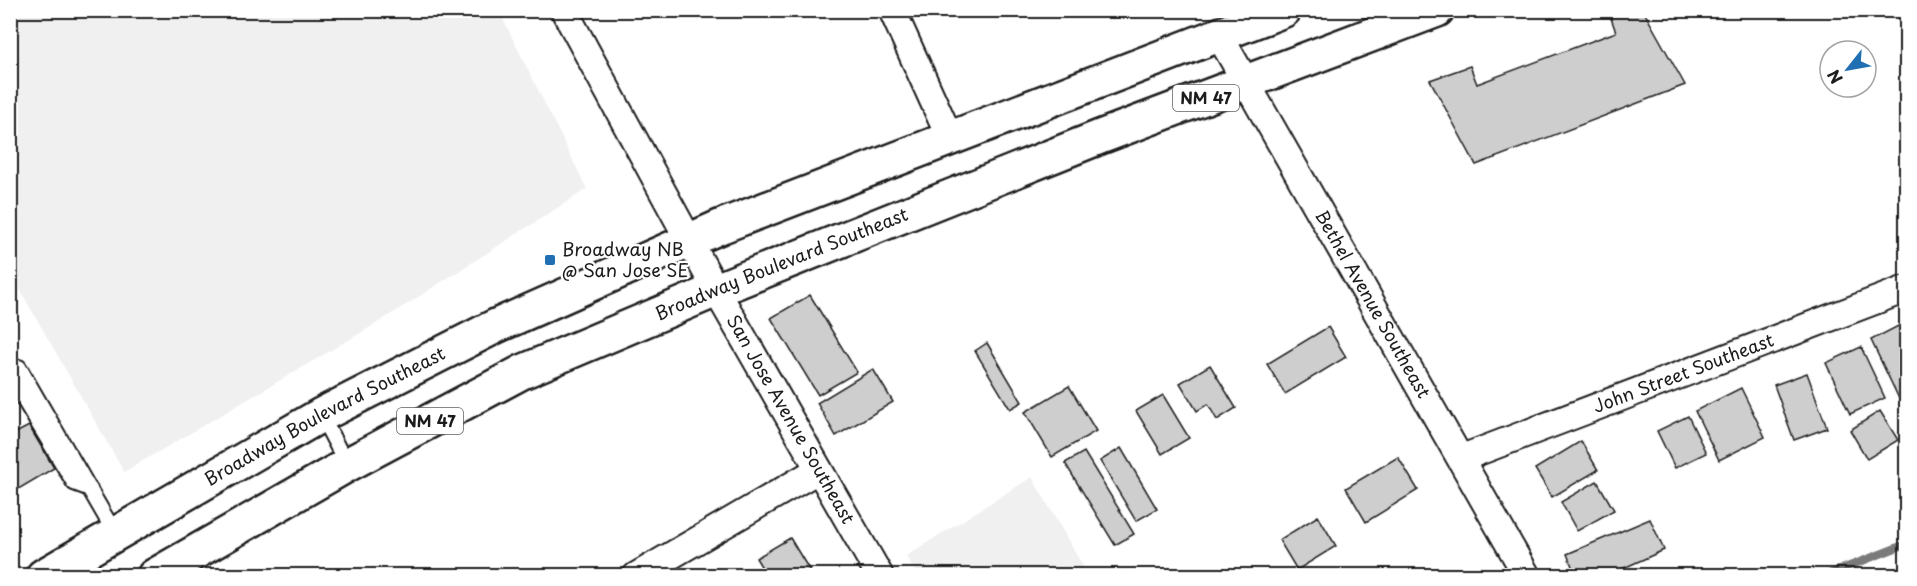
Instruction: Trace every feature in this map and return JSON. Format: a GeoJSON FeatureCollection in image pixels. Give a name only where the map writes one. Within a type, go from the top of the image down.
{"type":"FeatureCollection","features":[{"type":"Feature","properties":{"kind":"main road","name":"Broadway Boulevard Southeast"},"geometry":{"type":"LineString","coordinates":[[43,576],[321,415],[496,326],[690,240],[1284,10]]}},
{"type":"Feature","properties":{"kind":"main road","name":"Broadway Boulevard Southeast"},"geometry":{"type":"LineString","coordinates":[[154,576],[347,465],[522,372],[716,290],[1100,137],[1437,10]]}},
{"type":"Feature","properties":{"kind":"street","name":"San Jose Avenue Southeast"},"geometry":{"type":"LineString","coordinates":[[564,10],[716,290],[879,576]]}},
{"type":"Feature","properties":{"kind":"street"},"geometry":{"type":"LineString","coordinates":[[892,10],[950,138]]}},
{"type":"Feature","properties":{"kind":"street","name":"Bethel Avenue Southeast"},"geometry":{"type":"LineString","coordinates":[[1219,35],[1245,84],[1462,458],[1527,576]]}},
{"type":"Feature","properties":{"kind":"street","name":"John Street Southeast"},"geometry":{"type":"LineString","coordinates":[[1462,458],[1906,289]]}},
{"type":"Feature","properties":{"kind":"street"},"geometry":{"type":"LineString","coordinates":[[636,576],[818,470]]}},
{"type":"Feature","properties":{"kind":"lane"},"geometry":{"type":"LineString","coordinates":[[10,375],[19,367],[116,535]]}},
{"type":"Feature","properties":{"kind":"lane"},"geometry":{"type":"LineString","coordinates":[[321,415],[347,465]]}},
{"type":"Feature","properties":{"kind":"shaded area"},"geometry":{"type":"Polygon","coordinates":[[[10,11],[499,11],[587,189],[379,322],[124,472],[11,274],[10,11]]]}},
{"type":"Feature","properties":{"kind":"shaded area"},"geometry":{"type":"Polygon","coordinates":[[[1032,477],[1088,575],[917,575],[906,556],[1032,477]]]}},
{"type":"Feature","properties":{"kind":"building"},"geometry":{"type":"Polygon","coordinates":[[[1608,10],[1643,10],[1685,85],[1476,165],[1430,80],[1470,66],[1477,84],[1616,32],[1608,10]]]}},
{"type":"Feature","properties":{"kind":"building"},"geometry":{"type":"Polygon","coordinates":[[[810,295],[857,372],[818,395],[771,318],[810,295]]]}},
{"type":"Feature","properties":{"kind":"building"},"geometry":{"type":"Polygon","coordinates":[[[1906,322],[1906,403],[1902,405],[1871,340],[1906,322]]]}},
{"type":"Feature","properties":{"kind":"building"},"geometry":{"type":"Polygon","coordinates":[[[1328,327],[1346,357],[1285,394],[1267,364],[1328,327]]]}},
{"type":"Feature","properties":{"kind":"building"},"geometry":{"type":"Polygon","coordinates":[[[987,343],[1022,402],[1010,409],[975,351],[987,343]]]}},
{"type":"Feature","properties":{"kind":"building"},"geometry":{"type":"Polygon","coordinates":[[[1861,347],[1885,398],[1850,414],[1826,363],[1861,347]]]}},
{"type":"Feature","properties":{"kind":"building"},"geometry":{"type":"Polygon","coordinates":[[[1210,365],[1236,408],[1217,420],[1208,404],[1197,411],[1180,383],[1210,365]]]}},
{"type":"Feature","properties":{"kind":"building"},"geometry":{"type":"Polygon","coordinates":[[[873,369],[893,402],[836,436],[817,403],[873,369]]]}},
{"type":"Feature","properties":{"kind":"building"},"geometry":{"type":"Polygon","coordinates":[[[1807,373],[1827,428],[1794,440],[1774,385],[1807,373]]]}},
{"type":"Feature","properties":{"kind":"building"},"geometry":{"type":"Polygon","coordinates":[[[1069,386],[1096,431],[1052,457],[1025,412],[1069,386]]]}},
{"type":"Feature","properties":{"kind":"building"},"geometry":{"type":"Polygon","coordinates":[[[1741,388],[1765,437],[1719,460],[1695,411],[1741,388]]]}},
{"type":"Feature","properties":{"kind":"building"},"geometry":{"type":"Polygon","coordinates":[[[1163,395],[1189,438],[1162,454],[1136,411],[1163,395]]]}},
{"type":"Feature","properties":{"kind":"building"},"geometry":{"type":"Polygon","coordinates":[[[1880,411],[1898,440],[1867,459],[1850,430],[1880,411]]]}},
{"type":"Feature","properties":{"kind":"building"},"geometry":{"type":"Polygon","coordinates":[[[1688,416],[1706,453],[1675,468],[1657,431],[1688,416]]]}},
{"type":"Feature","properties":{"kind":"building"},"geometry":{"type":"Polygon","coordinates":[[[29,426],[54,468],[10,494],[10,436],[29,426]]]}},
{"type":"Feature","properties":{"kind":"building"},"geometry":{"type":"Polygon","coordinates":[[[1581,441],[1598,470],[1552,497],[1535,469],[1581,441]]]}},
{"type":"Feature","properties":{"kind":"building"},"geometry":{"type":"Polygon","coordinates":[[[1121,448],[1157,509],[1136,521],[1100,461],[1121,448]]]}},
{"type":"Feature","properties":{"kind":"building"},"geometry":{"type":"Polygon","coordinates":[[[1084,452],[1134,534],[1115,545],[1065,463],[1084,452]]]}},
{"type":"Feature","properties":{"kind":"building"},"geometry":{"type":"Polygon","coordinates":[[[1398,457],[1418,490],[1366,522],[1346,488],[1398,457]]]}},
{"type":"Feature","properties":{"kind":"building"},"geometry":{"type":"Polygon","coordinates":[[[1597,481],[1614,510],[1577,531],[1561,502],[1597,481]]]}},
{"type":"Feature","properties":{"kind":"building"},"geometry":{"type":"Polygon","coordinates":[[[1318,516],[1336,546],[1297,570],[1279,540],[1318,516]]]}},
{"type":"Feature","properties":{"kind":"building"},"geometry":{"type":"Polygon","coordinates":[[[1650,519],[1664,550],[1606,576],[1576,576],[1567,554],[1650,519]]]}},
{"type":"Feature","properties":{"kind":"building"},"geometry":{"type":"Polygon","coordinates":[[[790,538],[813,576],[767,576],[756,558],[790,538]]]}},
{"type":"Feature","properties":{"kind":"waterway"},"geometry":{"type":"LineString","coordinates":[[1824,576],[1906,544]]}},
{"type":"Feature","properties":{"kind":"place","name":"Broadway NB @ San Jose SE"},"geometry":{"type":"Point","coordinates":[550,260]}}]}
